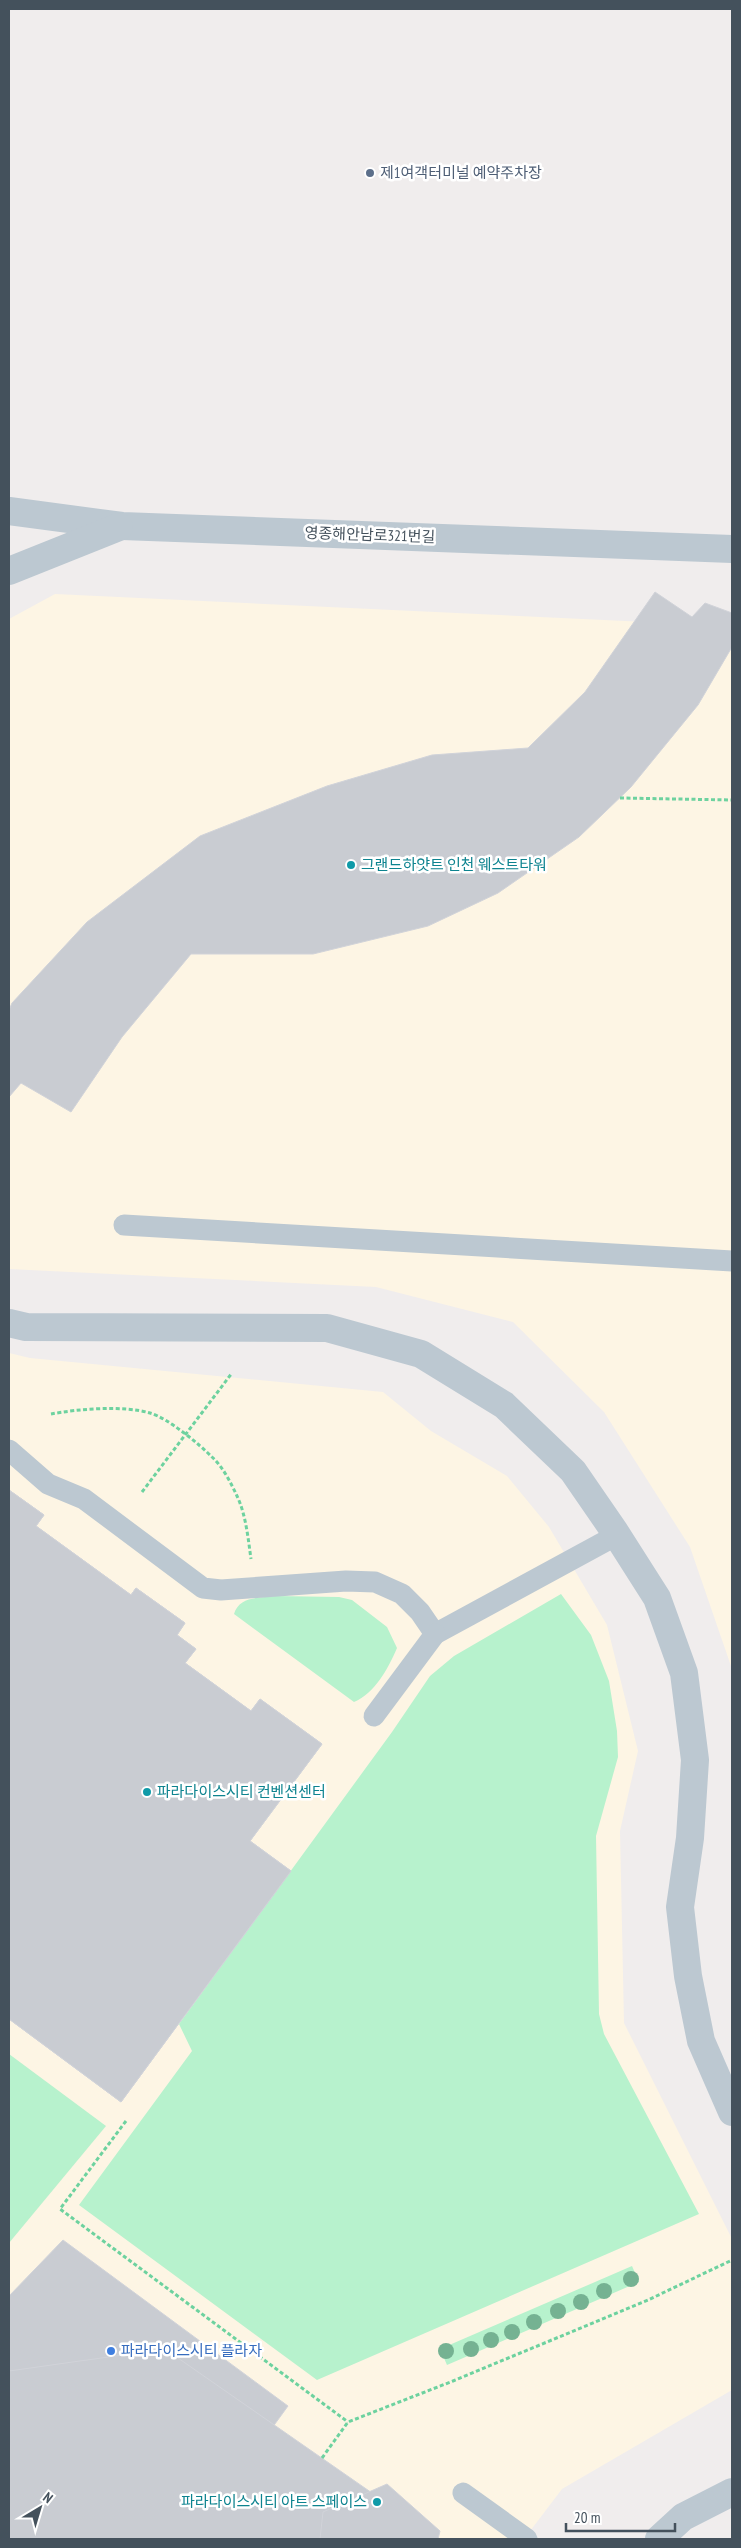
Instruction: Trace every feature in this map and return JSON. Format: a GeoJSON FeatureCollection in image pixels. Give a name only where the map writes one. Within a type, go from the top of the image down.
{"type":"FeatureCollection","features":[{"type":"Feature","properties":{"kind":"street","name":"영종해안남로321번길"},"geometry":{"type":"LineString","coordinates":[[9,511],[122,526],[732,549]]}},
{"type":"Feature","properties":{"kind":"street"},"geometry":{"type":"LineString","coordinates":[[9,571],[122,526]]}},
{"type":"Feature","properties":{"kind":"street"},"geometry":{"type":"LineString","coordinates":[[9,1323],[26,1327],[327,1328],[422,1354],[504,1405],[572,1471],[617,1535],[657,1598],[684,1673],[694,1760],[690,1838],[680,1908],[688,1976],[702,2040],[732,2112]]}},
{"type":"Feature","properties":{"kind":"street"},"geometry":{"type":"LineString","coordinates":[[659,2539],[683,2516],[732,2492]]}},
{"type":"Feature","properties":{"kind":"lane"},"geometry":{"type":"LineString","coordinates":[[124,1225],[732,1261]]}},
{"type":"Feature","properties":{"kind":"lane"},"geometry":{"type":"LineString","coordinates":[[9,1450],[48,1484],[84,1499],[203,1588],[221,1590],[346,1581],[375,1582],[402,1594],[420,1612],[436,1634]]}},
{"type":"Feature","properties":{"kind":"lane"},"geometry":{"type":"LineString","coordinates":[[374,1716],[436,1634],[617,1535]]}},
{"type":"Feature","properties":{"kind":"lane"},"geometry":{"type":"LineString","coordinates":[[463,2493],[527,2539]]}},
{"type":"Feature","properties":{"kind":"path"},"geometry":{"type":"LineString","coordinates":[[620,798],[732,800]]}},
{"type":"Feature","properties":{"kind":"path"},"geometry":{"type":"LineString","coordinates":[[142,1492],[232,1373]]}},
{"type":"Feature","properties":{"kind":"path"},"geometry":{"type":"LineString","coordinates":[[52,1414],[90,1408],[150,1413],[186,1436],[213,1458],[238,1497],[246,1521],[252,1564]]}},
{"type":"Feature","properties":{"kind":"path"},"geometry":{"type":"LineString","coordinates":[[126,2120],[60,2209],[348,2422]]}},
{"type":"Feature","properties":{"kind":"path"},"geometry":{"type":"LineString","coordinates":[[322,2458],[348,2422],[453,2381],[630,2307],[730,2261]]}},
{"type":"Feature","properties":{"kind":"shaded area"},"geometry":{"type":"Polygon","coordinates":[[[55,594],[732,626],[732,1669],[690,1547],[604,1412],[513,1322],[376,1287],[9,1269],[9,619],[55,594]]]}},
{"type":"Feature","properties":{"kind":"shaded area"},"geometry":{"type":"Polygon","coordinates":[[[9,1353],[30,1358],[383,1392],[431,1431],[507,1476],[549,1527],[607,1625],[638,1751],[620,1831],[624,2023],[732,2239],[732,2390],[562,2489],[524,2539],[9,2539],[9,1353]]]}},
{"type":"Feature","properties":{"kind":"green space"},"geometry":{"type":"Polygon","coordinates":[[[561,1594],[591,1635],[609,1681],[617,1731],[618,1757],[596,1836],[599,2014],[604,2034],[699,2214],[317,2380],[79,2205],[192,2051],[179,2024],[392,1732],[430,1676],[454,1656],[561,1594]]]}},
{"type":"Feature","properties":{"kind":"green space"},"geometry":{"type":"Polygon","coordinates":[[[275,1596],[339,1597],[352,1600],[387,1627],[397,1648],[380,1680],[368,1693],[354,1702],[234,1614],[240,1604],[245,1601],[275,1596]]]}},
{"type":"Feature","properties":{"kind":"green space"},"geometry":{"type":"Polygon","coordinates":[[[9,2054],[106,2126],[9,2243],[9,2054]]]}},
{"type":"Feature","properties":{"kind":"green space"},"geometry":{"type":"Polygon","coordinates":[[[632,2266],[639,2282],[447,2365],[440,2349],[632,2266]]]}},
{"type":"Feature","properties":{"kind":"building","name":"그랜드하얏트 인천 웨스트타워"},"geometry":{"type":"Polygon","coordinates":[[[655,592],[692,617],[705,603],[732,613],[732,647],[698,705],[631,787],[579,837],[498,893],[428,926],[313,954],[191,954],[122,1037],[71,1112],[21,1083],[9,1097],[9,1010],[12,1003],[87,922],[200,836],[327,786],[432,755],[528,748],[585,692],[655,592]]]}},
{"type":"Feature","properties":{"kind":"building","name":"파라다이스시티 컨벤션센터"},"geometry":{"type":"Polygon","coordinates":[[[9,1490],[44,1515],[36,1526],[131,1595],[136,1588],[185,1623],[177,1635],[196,1649],[185,1663],[251,1711],[260,1699],[322,1744],[250,1841],[291,1871],[121,2102],[9,2019],[9,1490]]]}},
{"type":"Feature","properties":{"kind":"building","name":"파라다이스시티 컨벤션센터"},"geometry":{"type":"Polygon","coordinates":[[[9,1490],[44,1515],[36,1526],[131,1595],[136,1588],[185,1623],[177,1635],[196,1649],[185,1663],[251,1711],[260,1699],[322,1744],[250,1841],[291,1871],[121,2102],[9,2019],[9,1490]]]}},
{"type":"Feature","properties":{"kind":"building","name":"파라다이스시티 플라자"},"geometry":{"type":"Polygon","coordinates":[[[63,2240],[288,2406],[224,2494],[9,2490],[9,2296],[63,2240]]]}},
{"type":"Feature","properties":{"kind":"building"},"geometry":{"type":"Polygon","coordinates":[[[165,2349],[385,2502],[380,2539],[9,2539],[9,2371],[165,2349]]]}},
{"type":"Feature","properties":{"kind":"building","name":"파라다이스시티 아트 스페이스"},"geometry":{"type":"Polygon","coordinates":[[[387,2484],[440,2531],[438,2539],[320,2539],[323,2512],[387,2484]]]}},
{"type":"Feature","properties":{"kind":"place","name":"제1여객터미널 예약주차장"},"geometry":{"type":"Point","coordinates":[370,173]}},
{"type":"Feature","properties":{"kind":"place","name":"그랜드하얏트 인천 웨스트타워"},"geometry":{"type":"Point","coordinates":[351,865]}},
{"type":"Feature","properties":{"kind":"place","name":"파라다이스시티 컨벤션센터"},"geometry":{"type":"Point","coordinates":[147,1792]}},
{"type":"Feature","properties":{"kind":"place","name":"파라다이스시티 플라자"},"geometry":{"type":"Point","coordinates":[111,2351]}},
{"type":"Feature","properties":{"kind":"place","name":"파라다이스시티 아트 스페이스"},"geometry":{"type":"Point","coordinates":[377,2502]}}]}
